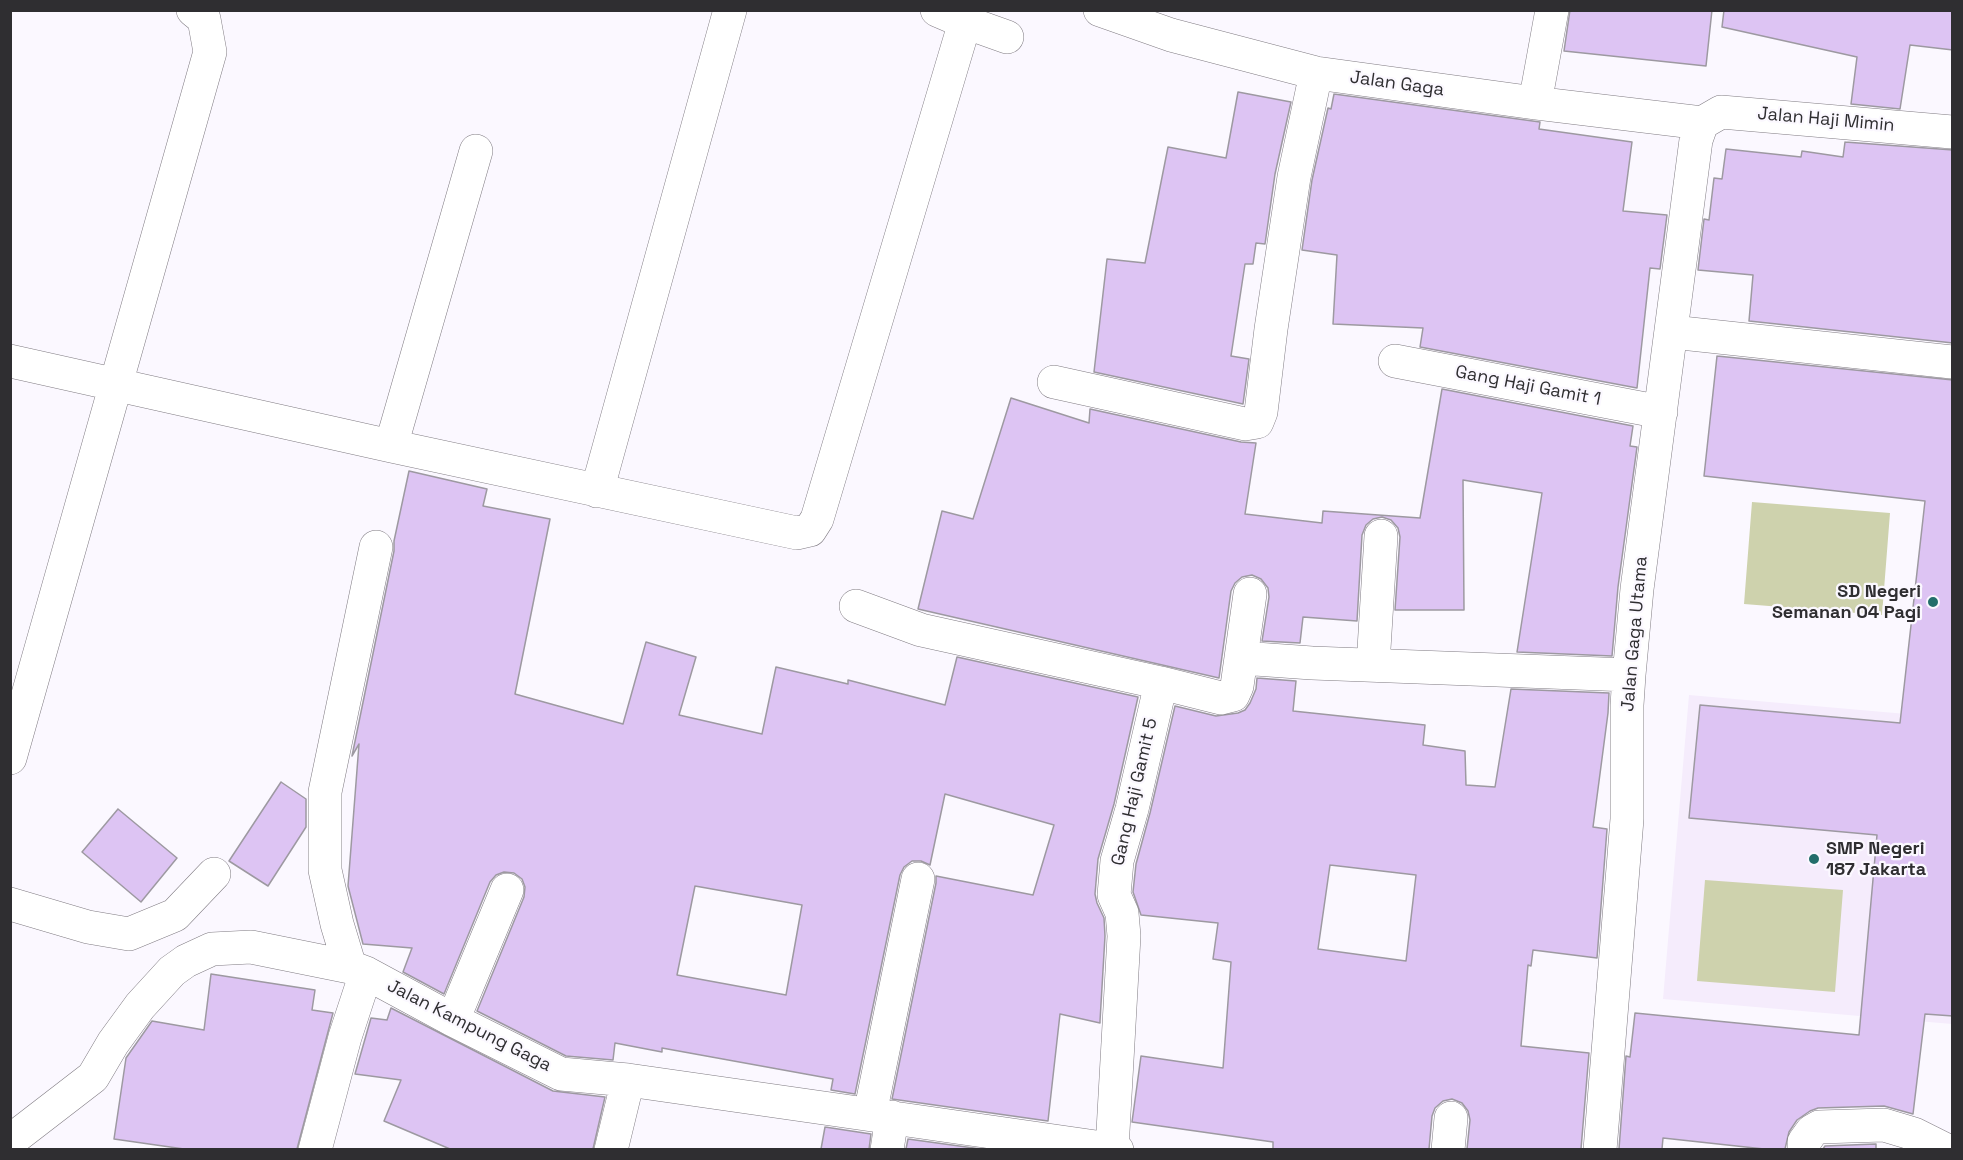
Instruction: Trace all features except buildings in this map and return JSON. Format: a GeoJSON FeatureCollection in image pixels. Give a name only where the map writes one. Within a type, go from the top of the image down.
{"type":"FeatureCollection","features":[{"type":"Feature","properties":{"kind":"street"},"geometry":{"type":"LineString","coordinates":[[10,758],[210,52],[204,19],[193,10]]}},
{"type":"Feature","properties":{"kind":"street"},"geometry":{"type":"LineString","coordinates":[[597,491],[730,10]]}},
{"type":"Feature","properties":{"kind":"street","name":"Jalan Gaga"},"geometry":{"type":"LineString","coordinates":[[1100,10],[1171,35],[1316,73],[1702,123]]}},
{"type":"Feature","properties":{"kind":"street"},"geometry":{"type":"LineString","coordinates":[[1535,103],[1552,10]]}},
{"type":"Feature","properties":{"kind":"street"},"geometry":{"type":"LineString","coordinates":[[10,361],[597,491],[797,533],[810,530],[817,519],[951,16],[1007,37]]}},
{"type":"Feature","properties":{"kind":"street"},"geometry":{"type":"LineString","coordinates":[[1054,382],[1245,424],[1257,422],[1261,412],[1294,177],[1316,73]]}},
{"type":"Feature","properties":{"kind":"street","name":"Jalan Haji Mimin"},"geometry":{"type":"LineString","coordinates":[[1702,123],[1721,112],[1729,111],[1953,132]]}},
{"type":"Feature","properties":{"kind":"street","name":"Jalan Gaga Utama"},"geometry":{"type":"LineString","coordinates":[[1600,1149],[1627,819],[1627,705],[1637,589],[1696,140],[1702,123]]}},
{"type":"Feature","properties":{"kind":"street"},"geometry":{"type":"LineString","coordinates":[[392,446],[476,151]]}},
{"type":"Feature","properties":{"kind":"street"},"geometry":{"type":"LineString","coordinates":[[1672,332],[1953,362]]}},
{"type":"Feature","properties":{"kind":"street","name":"Gang Haji Gamit 1"},"geometry":{"type":"LineString","coordinates":[[1395,361],[1661,412]]}},
{"type":"Feature","properties":{"kind":"street"},"geometry":{"type":"LineString","coordinates":[[1372,665],[1381,536]]}},
{"type":"Feature","properties":{"kind":"street"},"geometry":{"type":"LineString","coordinates":[[315,1149],[345,1037],[358,970],[337,924],[325,870],[325,792],[376,547]]}},
{"type":"Feature","properties":{"kind":"street"},"geometry":{"type":"LineString","coordinates":[[856,606],[921,630],[1221,698],[1233,695],[1236,686],[1250,594]]}},
{"type":"Feature","properties":{"kind":"street"},"geometry":{"type":"LineString","coordinates":[[1241,658],[1629,675]]}},
{"type":"Feature","properties":{"kind":"street","name":"Gang Haji Gamit 5"},"geometry":{"type":"LineString","coordinates":[[1114,1149],[1124,936],[1122,913],[1114,895],[1117,861],[1132,809],[1161,683]]}},
{"type":"Feature","properties":{"kind":"street"},"geometry":{"type":"LineString","coordinates":[[10,904],[88,927],[129,934],[175,915],[213,874]]}},
{"type":"Feature","properties":{"kind":"street"},"geometry":{"type":"LineString","coordinates":[[887,1149],[881,1116],[918,879]]}},
{"type":"Feature","properties":{"kind":"street"},"geometry":{"type":"LineString","coordinates":[[453,1020],[507,890]]}},
{"type":"Feature","properties":{"kind":"street","name":"Jalan Kampung Gaga"},"geometry":{"type":"LineString","coordinates":[[10,1141],[93,1077],[113,1043],[140,1006],[172,971],[186,961],[212,949],[251,947],[358,970],[561,1074],[628,1080],[881,1116],[1056,1145],[1114,1149]]}},
{"type":"Feature","properties":{"kind":"street"},"geometry":{"type":"LineString","coordinates":[[611,1149],[628,1080]]}},
{"type":"Feature","properties":{"kind":"street"},"geometry":{"type":"LineString","coordinates":[[1804,1149],[1804,1142],[1812,1131],[1819,1127],[1884,1125],[1914,1134],[1946,1149]]}},
{"type":"Feature","properties":{"kind":"shaded area","name":"SMP Negeri 187 Jakarta"},"geometry":{"type":"Polygon","coordinates":[[[1689,695],[1952,718],[1952,1024],[1663,999],[1689,695]]]}},
{"type":"Feature","properties":{"kind":"green space"},"geometry":{"type":"Polygon","coordinates":[[[1752,502],[1890,513],[1882,615],[1744,604],[1752,502]]]}},
{"type":"Feature","properties":{"kind":"green space"},"geometry":{"type":"Polygon","coordinates":[[[1705,880],[1843,890],[1835,992],[1697,981],[1705,880]]]}},
{"type":"Feature","properties":{"kind":"place","name":"SD Negeri Semanan 04 Pagi"},"geometry":{"type":"Point","coordinates":[1933,602]}},
{"type":"Feature","properties":{"kind":"place","name":"SMP Negeri 187 Jakarta"},"geometry":{"type":"Point","coordinates":[1814,859]}}]}
